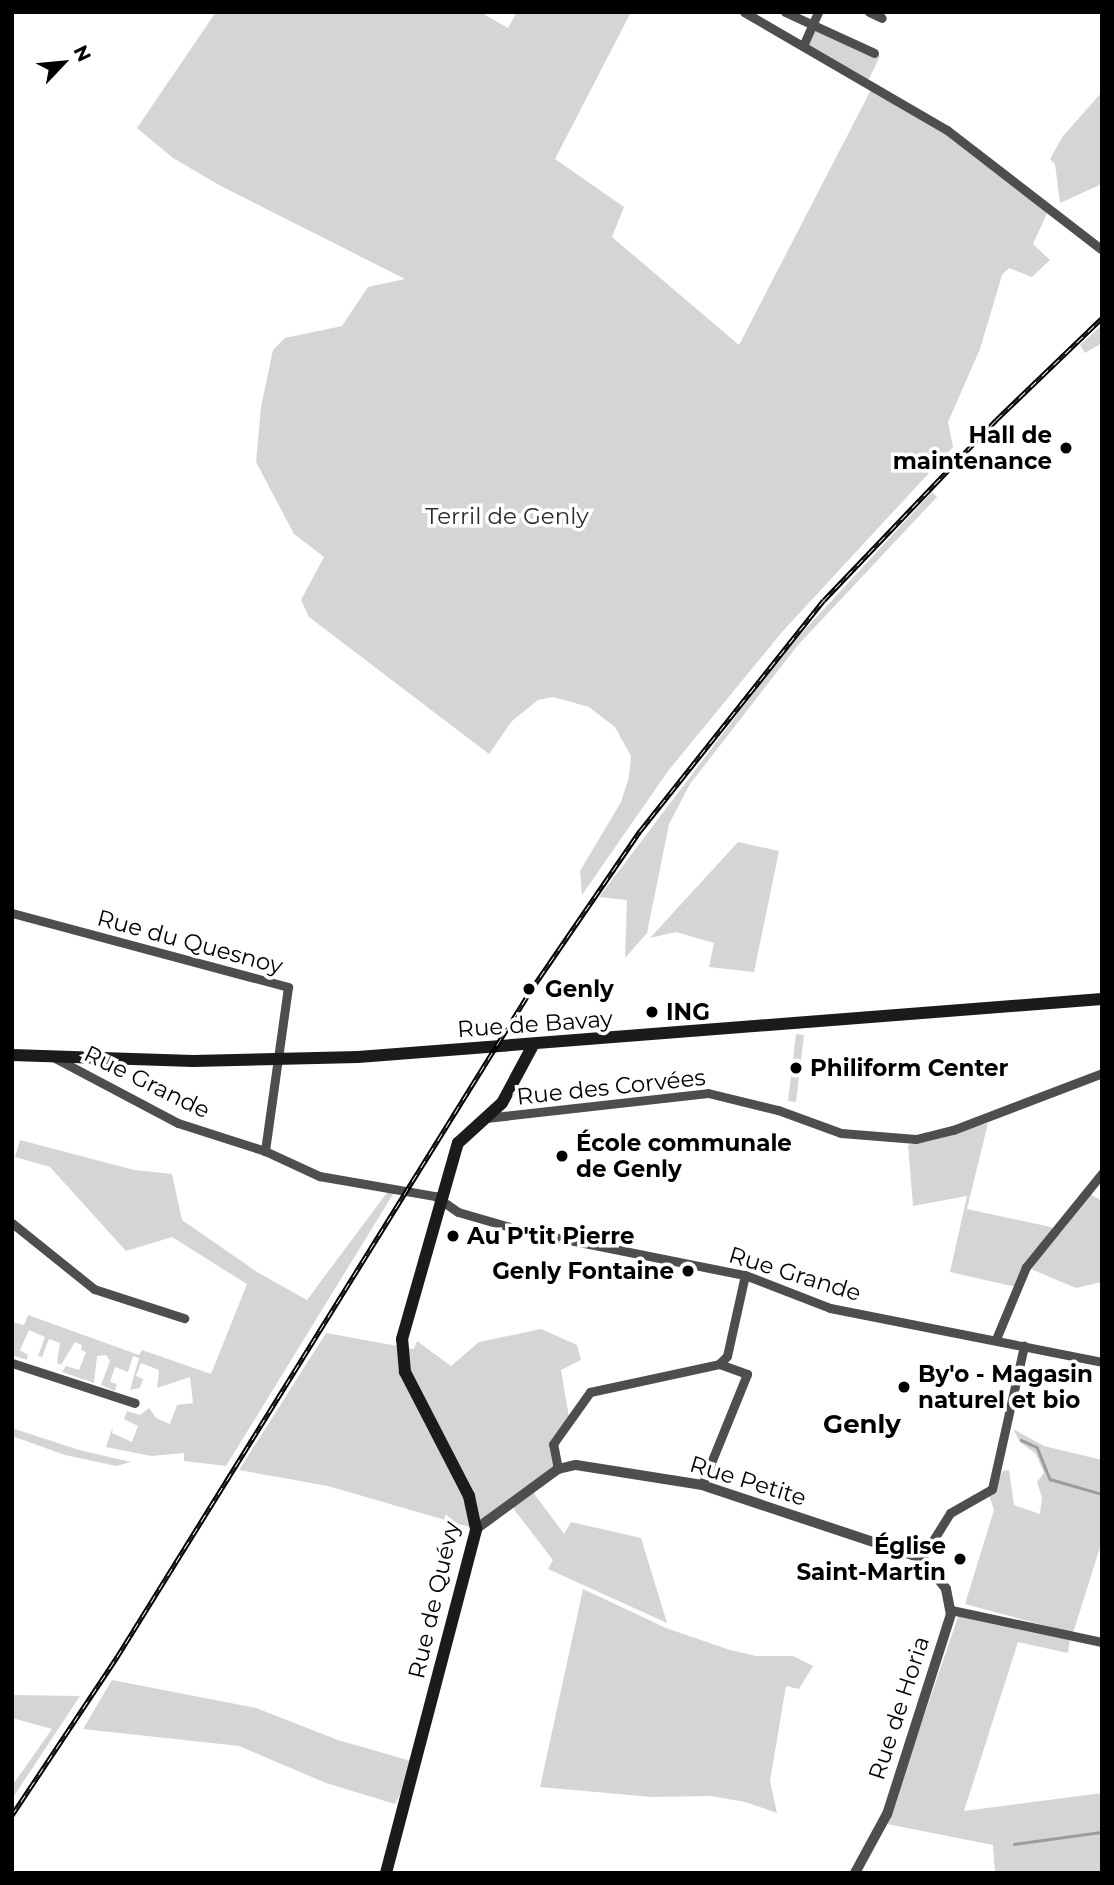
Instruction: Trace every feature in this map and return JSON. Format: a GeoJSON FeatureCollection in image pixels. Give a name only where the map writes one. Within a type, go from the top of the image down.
{"type":"FeatureCollection","features":[{"type":"Feature","properties":{"kind":"main road","name":"Rue de Bavay"},"geometry":{"type":"LineString","coordinates":[[12,1055],[276,1060],[532,1047],[1102,999]]}},
{"type":"Feature","properties":{"kind":"main road","name":"Rue de Quévy"},"geometry":{"type":"LineString","coordinates":[[386,1873],[476,1529],[469,1496],[405,1372],[402,1356],[404,1332],[458,1143],[502,1103],[532,1047]]}},
{"type":"Feature","properties":{"kind":"street"},"geometry":{"type":"LineString","coordinates":[[744,12],[918,111],[1102,250]]}},
{"type":"Feature","properties":{"kind":"street"},"geometry":{"type":"LineString","coordinates":[[785,12],[874,53]]}},
{"type":"Feature","properties":{"kind":"street"},"geometry":{"type":"LineString","coordinates":[[803,46],[818,12]]}},
{"type":"Feature","properties":{"kind":"street"},"geometry":{"type":"LineString","coordinates":[[869,12],[882,18]]}},
{"type":"Feature","properties":{"kind":"street","name":"Rue du Quesnoy"},"geometry":{"type":"LineString","coordinates":[[12,913],[288,987],[276,1060]]}},
{"type":"Feature","properties":{"kind":"street","name":"Rue Grande"},"geometry":{"type":"LineString","coordinates":[[54,1057],[178,1123],[265,1151],[319,1176],[442,1199],[476,1219],[745,1275],[830,1308],[1102,1362]]}},
{"type":"Feature","properties":{"kind":"street"},"geometry":{"type":"LineString","coordinates":[[265,1151],[276,1060]]}},
{"type":"Feature","properties":{"kind":"street","name":"Rue des Corvées"},"geometry":{"type":"LineString","coordinates":[[485,1118],[708,1094],[778,1110],[841,1133],[916,1139],[953,1130],[1102,1073]]}},
{"type":"Feature","properties":{"kind":"street"},"geometry":{"type":"LineString","coordinates":[[996,1339],[1026,1267],[1102,1173]]}},
{"type":"Feature","properties":{"kind":"street"},"geometry":{"type":"LineString","coordinates":[[12,1223],[94,1289],[184,1318]]}},
{"type":"Feature","properties":{"kind":"street"},"geometry":{"type":"LineString","coordinates":[[719,1364],[727,1356],[745,1275]]}},
{"type":"Feature","properties":{"kind":"street"},"geometry":{"type":"LineString","coordinates":[[1024,1346],[992,1489],[989,1495],[950,1513],[922,1558],[946,1589],[951,1609],[1102,1642]]}},
{"type":"Feature","properties":{"kind":"street"},"geometry":{"type":"LineString","coordinates":[[12,1363],[135,1403]]}},
{"type":"Feature","properties":{"kind":"street"},"geometry":{"type":"LineString","coordinates":[[476,1529],[558,1469],[554,1444],[590,1392],[719,1364],[747,1374],[702,1485]]}},
{"type":"Feature","properties":{"kind":"street","name":"Rue Petite"},"geometry":{"type":"LineString","coordinates":[[558,1469],[583,1466],[702,1485],[922,1558]]}},
{"type":"Feature","properties":{"kind":"street","name":"Rue de Horia"},"geometry":{"type":"LineString","coordinates":[[855,1873],[887,1814],[951,1609]]}},
{"type":"Feature","properties":{"kind":"green space","name":"Terril de Genly"},"geometry":{"type":"Polygon","coordinates":[[[216,12],[480,12],[508,28],[517,12],[631,12],[555,159],[624,207],[612,237],[739,345],[874,84],[918,111],[1049,209],[1033,244],[1050,260],[1032,277],[1009,268],[1002,275],[980,349],[948,422],[953,447],[782,632],[668,771],[582,895],[580,871],[621,802],[629,777],[631,756],[615,727],[589,707],[553,697],[538,700],[512,721],[489,754],[309,617],[301,600],[324,557],[294,534],[256,462],[261,407],[273,350],[285,338],[342,326],[368,287],[405,279],[219,185],[173,158],[137,128],[216,12]]]}},
{"type":"Feature","properties":{"kind":"green space"},"geometry":{"type":"Polygon","coordinates":[[[812,25],[880,56],[868,81],[803,46],[812,25]]]}},
{"type":"Feature","properties":{"kind":"green space"},"geometry":{"type":"Polygon","coordinates":[[[1102,92],[1102,184],[1060,203],[1055,164],[1050,159],[1063,136],[1102,92]]]}},
{"type":"Feature","properties":{"kind":"green space"},"geometry":{"type":"Polygon","coordinates":[[[1102,325],[1102,343],[1085,353],[1080,345],[1102,325]]]}},
{"type":"Feature","properties":{"kind":"green space"},"geometry":{"type":"Polygon","coordinates":[[[932,492],[937,497],[798,645],[690,784],[669,824],[647,933],[625,958],[627,900],[599,897],[787,649],[932,492]]]}},
{"type":"Feature","properties":{"kind":"green space"},"geometry":{"type":"Polygon","coordinates":[[[738,842],[779,851],[754,972],[709,967],[714,943],[676,932],[650,938],[738,842]]]}},
{"type":"Feature","properties":{"kind":"green space","name":"Philiform Center"},"geometry":{"type":"Polygon","coordinates":[[[796,1034],[804,1035],[796,1102],[788,1101],[796,1034]]]}},
{"type":"Feature","properties":{"kind":"green space"},"geometry":{"type":"Polygon","coordinates":[[[988,1123],[967,1209],[1051,1227],[1060,1234],[1090,1194],[1102,1201],[1102,1282],[1076,1288],[1026,1267],[1016,1287],[950,1272],[967,1196],[913,1206],[908,1145],[988,1123]]]}},
{"type":"Feature","properties":{"kind":"green space"},"geometry":{"type":"Polygon","coordinates":[[[20,1140],[134,1170],[172,1174],[182,1220],[257,1272],[307,1300],[389,1190],[395,1191],[226,1466],[184,1461],[184,1453],[151,1456],[106,1447],[113,1426],[112,1433],[132,1442],[138,1426],[124,1419],[127,1411],[140,1415],[149,1408],[156,1418],[170,1424],[177,1405],[193,1403],[190,1377],[157,1388],[159,1370],[141,1363],[136,1376],[143,1379],[140,1388],[130,1390],[139,1358],[133,1356],[128,1372],[115,1367],[110,1382],[117,1384],[115,1391],[101,1385],[110,1361],[106,1355],[97,1356],[94,1383],[62,1372],[66,1366],[79,1370],[86,1352],[81,1350],[82,1345],[75,1342],[61,1365],[57,1363],[60,1343],[49,1339],[42,1357],[38,1356],[45,1337],[29,1330],[20,1350],[28,1355],[27,1360],[12,1355],[12,1322],[24,1325],[28,1315],[139,1355],[142,1350],[211,1374],[247,1284],[172,1237],[126,1251],[50,1167],[15,1157],[20,1140]]]}},
{"type":"Feature","properties":{"kind":"green space"},"geometry":{"type":"Polygon","coordinates":[[[541,1329],[577,1345],[581,1360],[561,1370],[569,1417],[553,1444],[558,1469],[476,1529],[328,1486],[239,1470],[326,1333],[414,1349],[417,1341],[451,1366],[479,1342],[541,1329]]]}},
{"type":"Feature","properties":{"kind":"green space"},"geometry":{"type":"Polygon","coordinates":[[[12,1428],[79,1450],[131,1462],[116,1466],[65,1455],[12,1436],[12,1428]]]}},
{"type":"Feature","properties":{"kind":"green space"},"geometry":{"type":"Polygon","coordinates":[[[1013,1429],[1044,1446],[1102,1460],[1102,1541],[1073,1633],[965,1604],[994,1510],[989,1495],[1003,1471],[1009,1470],[1014,1505],[1040,1514],[1042,1498],[1037,1482],[1044,1473],[1036,1454],[1020,1442],[1013,1429]]]}},
{"type":"Feature","properties":{"kind":"green space"},"geometry":{"type":"Polygon","coordinates":[[[533,1492],[564,1534],[571,1522],[641,1538],[667,1623],[548,1569],[553,1560],[513,1508],[533,1492]]]}},
{"type":"Feature","properties":{"kind":"green space"},"geometry":{"type":"Polygon","coordinates":[[[583,1589],[666,1628],[730,1650],[756,1656],[793,1656],[813,1666],[799,1689],[786,1686],[770,1781],[777,1813],[745,1802],[711,1796],[652,1797],[540,1787],[583,1589]]]}},
{"type":"Feature","properties":{"kind":"green space"},"geometry":{"type":"Polygon","coordinates":[[[959,1614],[1070,1639],[1068,1653],[1018,1642],[964,1811],[1102,1793],[1102,1873],[995,1873],[993,1845],[887,1824],[959,1614]]]}},
{"type":"Feature","properties":{"kind":"green space"},"geometry":{"type":"Polygon","coordinates":[[[112,1680],[256,1708],[338,1740],[411,1761],[404,1787],[395,1804],[326,1783],[239,1746],[83,1729],[112,1680]]]}},
{"type":"Feature","properties":{"kind":"green space"},"geometry":{"type":"Polygon","coordinates":[[[12,1695],[80,1696],[12,1799],[12,1786],[52,1729],[12,1718],[12,1695]]]}},
{"type":"Feature","properties":{"kind":"waterway"},"geometry":{"type":"LineString","coordinates":[[1021,1440],[1037,1447],[1050,1479],[1102,1494]]}},
{"type":"Feature","properties":{"kind":"waterway"},"geometry":{"type":"LineString","coordinates":[[1014,1844],[1102,1832]]}},
{"type":"Feature","properties":{"kind":"railway"},"geometry":{"type":"LineString","coordinates":[[12,1815],[117,1657],[531,990],[640,831],[824,600],[996,420],[1102,318]]}},
{"type":"Feature","properties":{"kind":"place","name":"Hall de maintenance"},"geometry":{"type":"Point","coordinates":[1066,448]}},
{"type":"Feature","properties":{"kind":"place","name":"Genly"},"geometry":{"type":"Point","coordinates":[529,989]}},
{"type":"Feature","properties":{"kind":"place","name":"ING"},"geometry":{"type":"Point","coordinates":[652,1012]}},
{"type":"Feature","properties":{"kind":"place","name":"Philiform Center"},"geometry":{"type":"Point","coordinates":[796,1068]}},
{"type":"Feature","properties":{"kind":"place","name":"École communale de Genly"},"geometry":{"type":"Point","coordinates":[562,1156]}},
{"type":"Feature","properties":{"kind":"place","name":"Au P'tit Pierre"},"geometry":{"type":"Point","coordinates":[453,1236]}},
{"type":"Feature","properties":{"kind":"place","name":"Genly Fontaine"},"geometry":{"type":"Point","coordinates":[688,1271]}},
{"type":"Feature","properties":{"kind":"place","name":"By'o - Magasin naturel et bio"},"geometry":{"type":"Point","coordinates":[904,1387]}},
{"type":"Feature","properties":{"kind":"place","name":"Église Saint-Martin"},"geometry":{"type":"Point","coordinates":[960,1559]}},
{"type":"Feature","properties":{"kind":"district","name":"Genly"},"geometry":{"type":"Point","coordinates":[862,1425]}}]}
